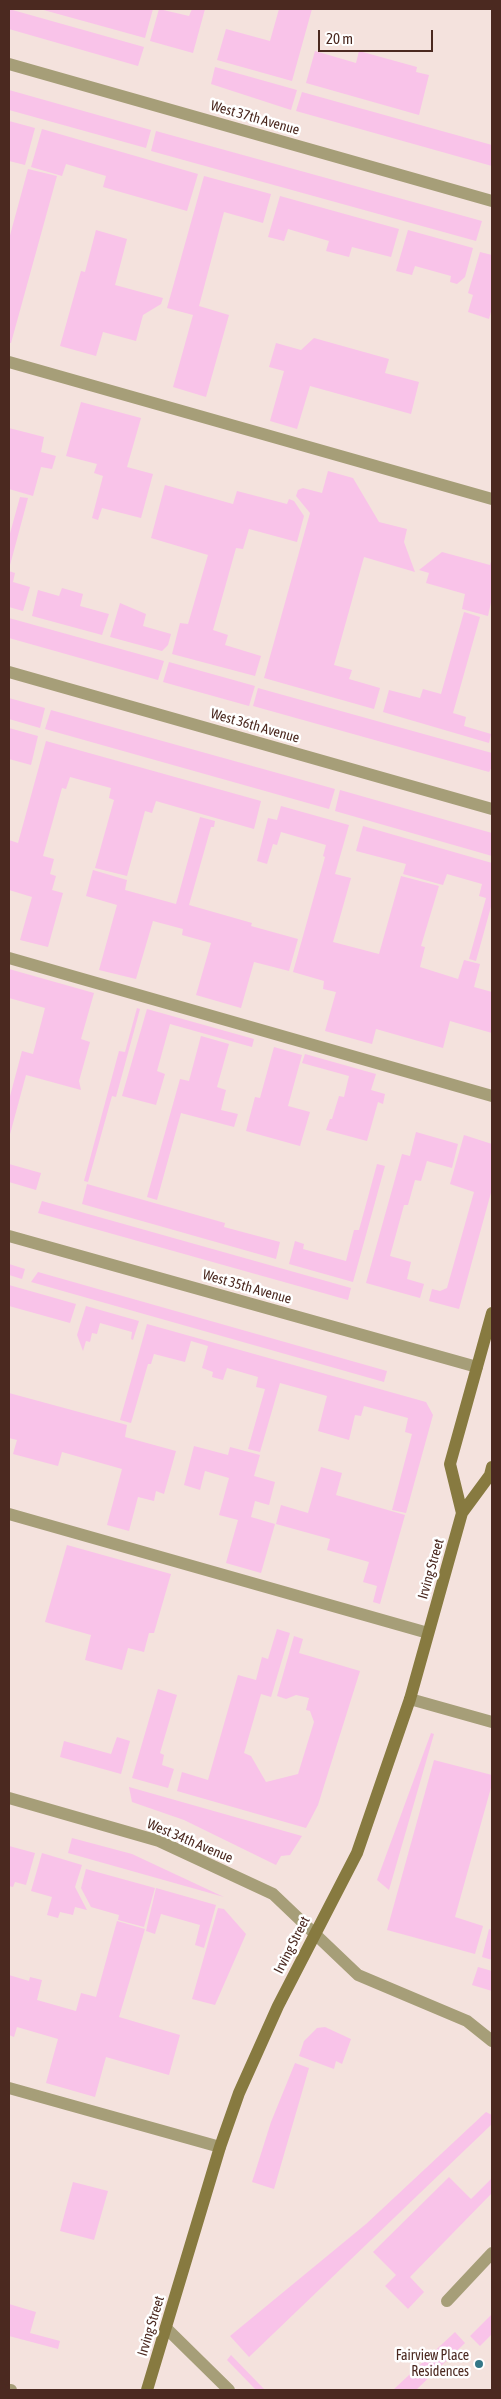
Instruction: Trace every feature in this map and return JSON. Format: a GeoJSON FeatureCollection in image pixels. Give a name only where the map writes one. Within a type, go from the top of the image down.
{"type":"FeatureCollection","features":[{"type":"Feature","properties":{"kind":"main road","name":"Irving Street"},"geometry":{"type":"LineString","coordinates":[[462,1513],[450,1464],[492,1313]]}},
{"type":"Feature","properties":{"kind":"main road","name":"Irving Street"},"geometry":{"type":"LineString","coordinates":[[147,2390],[220,2147],[257,2050],[356,1854],[410,1699],[462,1513],[490,1475],[492,1467]]}},
{"type":"Feature","properties":{"kind":"street","name":"West 37th Avenue"},"geometry":{"type":"LineString","coordinates":[[9,64],[492,201]]}},
{"type":"Feature","properties":{"kind":"street"},"geometry":{"type":"LineString","coordinates":[[9,362],[492,499]]}},
{"type":"Feature","properties":{"kind":"street","name":"West 36th Avenue"},"geometry":{"type":"LineString","coordinates":[[9,672],[492,809]]}},
{"type":"Feature","properties":{"kind":"street"},"geometry":{"type":"LineString","coordinates":[[9,958],[492,1096]]}},
{"type":"Feature","properties":{"kind":"street","name":"West 35th Avenue"},"geometry":{"type":"LineString","coordinates":[[9,1236],[477,1367]]}},
{"type":"Feature","properties":{"kind":"street"},"geometry":{"type":"LineString","coordinates":[[9,1514],[428,1633]]}},
{"type":"Feature","properties":{"kind":"street"},"geometry":{"type":"LineString","coordinates":[[410,1699],[492,1722]]}},
{"type":"Feature","properties":{"kind":"street","name":"West 34th Avenue"},"geometry":{"type":"LineString","coordinates":[[9,1798],[159,1841],[273,1894],[358,1975],[468,2022]]}},
{"type":"Feature","properties":{"kind":"street"},"geometry":{"type":"LineString","coordinates":[[468,2022],[492,2028]]}},
{"type":"Feature","properties":{"kind":"street"},"geometry":{"type":"LineString","coordinates":[[468,2022],[492,2041]]}},
{"type":"Feature","properties":{"kind":"street"},"geometry":{"type":"LineString","coordinates":[[9,2088],[220,2147]]}},
{"type":"Feature","properties":{"kind":"street"},"geometry":{"type":"LineString","coordinates":[[446,2301],[492,2253]]}},
{"type":"Feature","properties":{"kind":"street"},"geometry":{"type":"LineString","coordinates":[[166,2328],[229,2390]]}},
{"type":"Feature","properties":{"kind":"shaded area"},"geometry":{"type":"Polygon","coordinates":[[[9,9],[144,47],[138,66],[9,29],[9,9]]]}},
{"type":"Feature","properties":{"kind":"shaded area"},"geometry":{"type":"Polygon","coordinates":[[[40,9],[153,9],[145,38],[40,9]]]}},
{"type":"Feature","properties":{"kind":"shaded area"},"geometry":{"type":"Polygon","coordinates":[[[159,9],[189,16],[192,9],[205,9],[193,53],[150,41],[159,9]]]}},
{"type":"Feature","properties":{"kind":"shaded area"},"geometry":{"type":"Polygon","coordinates":[[[279,9],[312,9],[292,81],[217,60],[226,29],[270,41],[279,9]]]}},
{"type":"Feature","properties":{"kind":"shaded area"},"geometry":{"type":"Polygon","coordinates":[[[315,51],[356,63],[359,51],[417,67],[416,72],[429,75],[419,115],[306,83],[315,51]]]}},
{"type":"Feature","properties":{"kind":"shaded area"},"geometry":{"type":"Polygon","coordinates":[[[215,67],[297,90],[291,110],[211,84],[215,67]]]}},
{"type":"Feature","properties":{"kind":"shaded area"},"geometry":{"type":"Polygon","coordinates":[[[9,90],[151,130],[146,148],[9,110],[9,90]]]}},
{"type":"Feature","properties":{"kind":"shaded area"},"geometry":{"type":"Polygon","coordinates":[[[302,92],[492,145],[492,166],[296,111],[302,92]]]}},
{"type":"Feature","properties":{"kind":"shaded area"},"geometry":{"type":"Polygon","coordinates":[[[9,121],[35,128],[25,165],[9,161],[9,121]]]}},
{"type":"Feature","properties":{"kind":"shaded area"},"geometry":{"type":"Polygon","coordinates":[[[42,129],[198,174],[187,211],[103,187],[106,176],[66,164],[62,176],[31,167],[42,129]]]}},
{"type":"Feature","properties":{"kind":"shaded area"},"geometry":{"type":"Polygon","coordinates":[[[156,131],[482,221],[476,241],[151,151],[156,131]]]}},
{"type":"Feature","properties":{"kind":"shaded area"},"geometry":{"type":"Polygon","coordinates":[[[28,169],[57,176],[11,343],[9,343],[9,239],[28,169]]]}},
{"type":"Feature","properties":{"kind":"shaded area"},"geometry":{"type":"Polygon","coordinates":[[[204,176],[271,194],[263,223],[224,212],[199,306],[229,315],[206,397],[173,387],[193,315],[167,308],[204,176]]]}},
{"type":"Feature","properties":{"kind":"shaded area"},"geometry":{"type":"Polygon","coordinates":[[[280,196],[399,229],[391,257],[352,247],[349,257],[326,251],[329,241],[288,229],[284,241],[268,237],[280,196]]]}},
{"type":"Feature","properties":{"kind":"shaded area"},"geometry":{"type":"Polygon","coordinates":[[[96,230],[127,239],[115,285],[163,298],[161,304],[143,315],[136,341],[103,332],[96,356],[60,346],[81,271],[85,272],[96,230]]]}},
{"type":"Feature","properties":{"kind":"shaded area"},"geometry":{"type":"Polygon","coordinates":[[[408,230],[473,248],[465,277],[457,284],[450,282],[451,276],[415,266],[412,275],[396,271],[408,230]]]}},
{"type":"Feature","properties":{"kind":"shaded area"},"geometry":{"type":"Polygon","coordinates":[[[480,252],[492,255],[492,308],[489,319],[468,312],[473,295],[468,293],[480,252]]]}},
{"type":"Feature","properties":{"kind":"shaded area"},"geometry":{"type":"Polygon","coordinates":[[[314,338],[389,359],[385,373],[419,382],[411,414],[310,386],[297,429],[270,421],[284,371],[269,367],[276,343],[301,350],[314,338]]]}},
{"type":"Feature","properties":{"kind":"shaded area"},"geometry":{"type":"Polygon","coordinates":[[[81,402],[141,418],[127,467],[153,474],[141,518],[102,508],[98,520],[92,518],[103,476],[94,473],[97,464],[66,456],[81,402]]]}},
{"type":"Feature","properties":{"kind":"shaded area"},"geometry":{"type":"Polygon","coordinates":[[[9,428],[44,437],[41,452],[56,456],[52,469],[41,467],[33,496],[9,489],[9,428]]]}},
{"type":"Feature","properties":{"kind":"shaded area"},"geometry":{"type":"Polygon","coordinates":[[[328,471],[353,478],[379,522],[407,529],[404,542],[415,572],[364,557],[334,665],[352,670],[349,679],[380,688],[374,709],[264,678],[310,513],[296,496],[298,490],[303,488],[322,493],[328,471]]]}},
{"type":"Feature","properties":{"kind":"shaded area"},"geometry":{"type":"Polygon","coordinates":[[[165,485],[233,504],[237,491],[287,504],[289,499],[294,501],[304,516],[297,542],[249,529],[243,549],[236,548],[213,630],[228,635],[225,645],[261,656],[255,676],[172,654],[180,623],[188,624],[208,555],[151,538],[165,485]]]}},
{"type":"Feature","properties":{"kind":"shaded area"},"geometry":{"type":"Polygon","coordinates":[[[20,497],[28,498],[9,569],[9,537],[20,497]]]}},
{"type":"Feature","properties":{"kind":"shaded area"},"geometry":{"type":"Polygon","coordinates":[[[442,552],[490,565],[492,558],[492,598],[488,616],[462,609],[465,594],[426,583],[429,573],[419,570],[442,552]]]}},
{"type":"Feature","properties":{"kind":"shaded area"},"geometry":{"type":"Polygon","coordinates":[[[9,571],[15,573],[13,582],[30,587],[23,611],[9,607],[9,571]]]}},
{"type":"Feature","properties":{"kind":"shaded area"},"geometry":{"type":"Polygon","coordinates":[[[62,588],[83,594],[80,606],[109,614],[102,635],[32,616],[38,590],[59,596],[62,588]]]}},
{"type":"Feature","properties":{"kind":"shaded area"},"geometry":{"type":"Polygon","coordinates":[[[120,603],[146,614],[143,626],[171,634],[168,645],[162,651],[110,637],[120,603]]]}},
{"type":"Feature","properties":{"kind":"shaded area"},"geometry":{"type":"Polygon","coordinates":[[[464,612],[480,617],[453,713],[466,717],[464,726],[491,734],[489,743],[383,712],[389,690],[420,698],[423,689],[441,694],[464,612]]]}},
{"type":"Feature","properties":{"kind":"shaded area"},"geometry":{"type":"Polygon","coordinates":[[[9,618],[164,661],[158,680],[9,638],[9,618]]]}},
{"type":"Feature","properties":{"kind":"shaded area"},"geometry":{"type":"Polygon","coordinates":[[[169,662],[255,686],[249,706],[163,682],[169,662]]]}},
{"type":"Feature","properties":{"kind":"shaded area"},"geometry":{"type":"Polygon","coordinates":[[[258,688],[492,753],[492,767],[489,772],[253,706],[258,688]]]}},
{"type":"Feature","properties":{"kind":"shaded area"},"geometry":{"type":"Polygon","coordinates":[[[9,698],[45,708],[40,728],[9,719],[9,698]]]}},
{"type":"Feature","properties":{"kind":"shaded area"},"geometry":{"type":"Polygon","coordinates":[[[51,710],[335,789],[329,809],[45,729],[51,710]]]}},
{"type":"Feature","properties":{"kind":"shaded area"},"geometry":{"type":"Polygon","coordinates":[[[9,728],[38,736],[31,765],[9,759],[9,728]]]}},
{"type":"Feature","properties":{"kind":"shaded area"},"geometry":{"type":"Polygon","coordinates":[[[46,741],[261,801],[254,829],[156,801],[152,813],[145,811],[127,876],[95,868],[114,800],[109,798],[111,788],[70,777],[66,789],[62,788],[43,856],[54,859],[50,874],[56,876],[52,890],[63,893],[48,947],[20,940],[32,897],[9,890],[9,840],[18,843],[46,741]]]}},
{"type":"Feature","properties":{"kind":"shaded area"},"geometry":{"type":"Polygon","coordinates":[[[340,790],[492,833],[492,856],[335,811],[340,790]]]}},
{"type":"Feature","properties":{"kind":"shaded area"},"geometry":{"type":"Polygon","coordinates":[[[281,806],[349,825],[335,874],[351,878],[333,942],[379,954],[401,876],[439,886],[421,946],[425,947],[420,967],[458,979],[464,960],[480,964],[474,987],[492,992],[492,1033],[450,1021],[443,1048],[376,1029],[372,1044],[325,1031],[336,992],[323,989],[324,981],[293,972],[325,857],[323,856],[326,845],[281,832],[277,845],[273,844],[267,864],[257,861],[268,818],[277,820],[281,806]]]}},
{"type":"Feature","properties":{"kind":"shaded area"},"geometry":{"type":"Polygon","coordinates":[[[200,817],[215,821],[214,827],[211,827],[189,905],[252,923],[251,926],[298,939],[289,971],[254,962],[241,1008],[196,995],[211,943],[182,935],[183,929],[153,921],[136,979],[99,970],[117,905],[86,896],[93,870],[127,880],[125,890],[176,904],[200,817]]]}},
{"type":"Feature","properties":{"kind":"shaded area"},"geometry":{"type":"Polygon","coordinates":[[[363,826],[492,863],[492,903],[476,961],[469,959],[486,898],[479,896],[482,884],[447,874],[443,885],[403,874],[406,864],[356,851],[363,826]]]}},
{"type":"Feature","properties":{"kind":"shaded area"},"geometry":{"type":"Polygon","coordinates":[[[9,969],[94,993],[81,1039],[90,1042],[79,1081],[81,1090],[26,1075],[9,1138],[9,1100],[22,1051],[33,1054],[45,1008],[9,998],[9,969]]]}},
{"type":"Feature","properties":{"kind":"shaded area"},"geometry":{"type":"Polygon","coordinates":[[[137,1008],[140,1009],[116,1097],[112,1096],[88,1182],[84,1181],[119,1051],[125,1052],[137,1008]]]}},
{"type":"Feature","properties":{"kind":"shaded area"},"geometry":{"type":"Polygon","coordinates":[[[147,1009],[254,1039],[252,1047],[170,1024],[157,1071],[165,1074],[156,1105],[122,1096],[147,1009]]]}},
{"type":"Feature","properties":{"kind":"shaded area"},"geometry":{"type":"Polygon","coordinates":[[[201,1036],[229,1044],[217,1087],[226,1090],[221,1110],[238,1114],[234,1127],[181,1113],[157,1200],[147,1197],[180,1079],[189,1081],[201,1036]]]}},
{"type":"Feature","properties":{"kind":"shaded area"},"geometry":{"type":"Polygon","coordinates":[[[274,1047],[302,1055],[288,1106],[310,1112],[300,1146],[246,1131],[255,1097],[260,1098],[274,1047]]]}},
{"type":"Feature","properties":{"kind":"shaded area"},"geometry":{"type":"Polygon","coordinates":[[[305,1054],[376,1074],[371,1090],[385,1094],[383,1104],[378,1102],[367,1141],[326,1130],[330,1119],[332,1119],[339,1096],[344,1097],[349,1076],[302,1063],[305,1054]]]}},
{"type":"Feature","properties":{"kind":"shaded area"},"geometry":{"type":"Polygon","coordinates":[[[416,1132],[458,1144],[452,1168],[427,1161],[421,1181],[415,1180],[408,1205],[404,1205],[390,1256],[411,1262],[407,1279],[424,1284],[420,1298],[366,1283],[402,1154],[410,1156],[416,1132]]]}},
{"type":"Feature","properties":{"kind":"shaded area"},"geometry":{"type":"Polygon","coordinates":[[[464,1135],[492,1144],[492,1189],[459,1309],[429,1301],[432,1289],[440,1291],[447,1288],[474,1192],[450,1184],[464,1135]]]}},
{"type":"Feature","properties":{"kind":"shaded area"},"geometry":{"type":"Polygon","coordinates":[[[9,1164],[41,1173],[36,1190],[9,1182],[9,1164]]]}},
{"type":"Feature","properties":{"kind":"shaded area"},"geometry":{"type":"Polygon","coordinates":[[[377,1164],[385,1166],[353,1282],[289,1264],[295,1241],[304,1244],[303,1249],[346,1261],[354,1230],[359,1230],[377,1164]]]}},
{"type":"Feature","properties":{"kind":"shaded area"},"geometry":{"type":"Polygon","coordinates":[[[87,1184],[225,1223],[224,1227],[280,1242],[276,1259],[82,1204],[87,1184]]]}},
{"type":"Feature","properties":{"kind":"shaded area"},"geometry":{"type":"Polygon","coordinates":[[[42,1201],[351,1288],[348,1300],[38,1213],[42,1201]]]}},
{"type":"Feature","properties":{"kind":"shaded area"},"geometry":{"type":"Polygon","coordinates":[[[9,1264],[25,1269],[22,1279],[9,1275],[9,1264]]]}},
{"type":"Feature","properties":{"kind":"shaded area"},"geometry":{"type":"Polygon","coordinates":[[[38,1272],[387,1371],[384,1382],[31,1282],[38,1272]]]}},
{"type":"Feature","properties":{"kind":"shaded area"},"geometry":{"type":"Polygon","coordinates":[[[9,1285],[76,1304],[70,1323],[9,1306],[9,1285]]]}},
{"type":"Feature","properties":{"kind":"shaded area"},"geometry":{"type":"Polygon","coordinates":[[[86,1306],[139,1321],[133,1340],[131,1339],[132,1332],[100,1323],[97,1334],[92,1333],[90,1342],[86,1341],[83,1351],[77,1335],[86,1306]]]}},
{"type":"Feature","properties":{"kind":"shaded area"},"geometry":{"type":"Polygon","coordinates":[[[147,1324],[426,1402],[433,1415],[406,1513],[392,1510],[412,1434],[405,1432],[408,1418],[364,1406],[361,1416],[355,1415],[349,1440],[318,1431],[327,1396],[280,1383],[260,1452],[248,1449],[265,1389],[256,1387],[258,1377],[227,1368],[223,1380],[212,1377],[213,1372],[202,1368],[208,1346],[191,1341],[185,1362],[154,1354],[151,1364],[148,1364],[131,1423],[120,1420],[147,1324]]]}},
{"type":"Feature","properties":{"kind":"shaded area"},"geometry":{"type":"Polygon","coordinates":[[[9,1393],[127,1425],[125,1437],[176,1451],[164,1494],[156,1491],[154,1501],[138,1497],[129,1531],[107,1525],[122,1469],[62,1452],[58,1466],[13,1454],[17,1440],[9,1438],[9,1393]]]}},
{"type":"Feature","properties":{"kind":"shaded area"},"geometry":{"type":"Polygon","coordinates":[[[194,1446],[228,1455],[230,1447],[260,1455],[254,1476],[275,1482],[269,1505],[255,1501],[251,1517],[275,1524],[261,1573],[226,1563],[238,1520],[219,1515],[229,1478],[205,1471],[200,1490],[184,1485],[194,1446]]]}},
{"type":"Feature","properties":{"kind":"shaded area"},"geometry":{"type":"Polygon","coordinates":[[[321,1467],[342,1473],[336,1495],[405,1515],[380,1604],[373,1602],[377,1586],[363,1582],[369,1562],[327,1550],[330,1539],[276,1524],[281,1505],[308,1513],[321,1467]]]}},
{"type":"Feature","properties":{"kind":"shaded area"},"geometry":{"type":"Polygon","coordinates":[[[67,1545],[171,1574],[154,1633],[149,1633],[144,1652],[128,1648],[122,1670],[85,1660],[91,1635],[45,1622],[67,1545]]]}},
{"type":"Feature","properties":{"kind":"shaded area"},"geometry":{"type":"Polygon","coordinates":[[[277,1629],[290,1633],[271,1697],[261,1694],[244,1753],[251,1756],[266,1782],[298,1774],[314,1722],[310,1711],[306,1710],[309,1698],[296,1695],[286,1699],[277,1696],[294,1636],[303,1639],[299,1653],[360,1671],[318,1805],[306,1828],[177,1791],[182,1772],[208,1780],[238,1675],[256,1680],[262,1657],[268,1659],[277,1629]]]}},
{"type":"Feature","properties":{"kind":"shaded area"},"geometry":{"type":"Polygon","coordinates":[[[158,1689],[177,1695],[160,1753],[164,1755],[162,1765],[174,1769],[168,1788],[132,1778],[158,1689]]]}},
{"type":"Feature","properties":{"kind":"shaded area"},"geometry":{"type":"Polygon","coordinates":[[[431,1733],[434,1734],[389,1890],[377,1880],[431,1733]]]}},
{"type":"Feature","properties":{"kind":"shaded area"},"geometry":{"type":"Polygon","coordinates":[[[117,1737],[130,1741],[121,1774],[60,1757],[64,1741],[111,1754],[117,1737]]]}},
{"type":"Feature","properties":{"kind":"shaded area"},"geometry":{"type":"Polygon","coordinates":[[[434,1760],[492,1775],[492,1784],[455,1917],[483,1926],[475,1954],[387,1930],[434,1760]]]}},
{"type":"Feature","properties":{"kind":"shaded area"},"geometry":{"type":"Polygon","coordinates":[[[129,1787],[302,1836],[290,1855],[281,1856],[276,1865],[184,1820],[132,1802],[129,1787]]]}},
{"type":"Feature","properties":{"kind":"shaded area"},"geometry":{"type":"Polygon","coordinates":[[[72,1838],[132,1854],[224,1897],[68,1853],[72,1838]]]}},
{"type":"Feature","properties":{"kind":"shaded area"},"geometry":{"type":"Polygon","coordinates":[[[9,1846],[35,1853],[26,1885],[15,1882],[13,1887],[9,1886],[9,1846]]]}},
{"type":"Feature","properties":{"kind":"shaded area"},"geometry":{"type":"Polygon","coordinates":[[[42,1853],[82,1865],[75,1887],[87,1910],[75,1907],[73,1915],[60,1912],[58,1918],[47,1915],[52,1897],[31,1891],[42,1853]]]}},
{"type":"Feature","properties":{"kind":"shaded area"},"geometry":{"type":"Polygon","coordinates":[[[86,1869],[155,1888],[144,1927],[118,1920],[119,1915],[91,1907],[81,1888],[86,1869]]]}},
{"type":"Feature","properties":{"kind":"shaded area"},"geometry":{"type":"Polygon","coordinates":[[[156,1888],[216,1905],[204,1948],[195,1945],[200,1925],[161,1914],[155,1934],[146,1931],[156,1888]]]}},
{"type":"Feature","properties":{"kind":"shaded area"},"geometry":{"type":"Polygon","coordinates":[[[218,1908],[224,1909],[246,1934],[215,2005],[192,1999],[218,1908]]]}},
{"type":"Feature","properties":{"kind":"shaded area"},"geometry":{"type":"Polygon","coordinates":[[[117,1921],[145,1929],[119,2017],[180,2035],[169,2075],[106,2057],[95,2097],[46,2083],[58,2039],[17,2027],[14,2037],[9,2035],[9,1975],[29,1981],[30,1977],[42,1980],[37,2000],[76,2011],[81,1993],[96,1997],[117,1921]]]}},
{"type":"Feature","properties":{"kind":"shaded area"},"geometry":{"type":"Polygon","coordinates":[[[489,1929],[492,1930],[492,1960],[482,1957],[489,1929]]]}},
{"type":"Feature","properties":{"kind":"shaded area"},"geometry":{"type":"Polygon","coordinates":[[[478,1967],[492,1971],[492,1991],[472,1985],[478,1967]]]}},
{"type":"Feature","properties":{"kind":"shaded area"},"geometry":{"type":"Polygon","coordinates":[[[325,2027],[351,2039],[342,2064],[336,2061],[334,2069],[299,2056],[304,2041],[317,2028],[325,2027]]]}},
{"type":"Feature","properties":{"kind":"shaded area"},"geometry":{"type":"Polygon","coordinates":[[[295,2063],[309,2068],[274,2189],[252,2182],[271,2122],[295,2063]]]}},
{"type":"Feature","properties":{"kind":"shaded area"},"geometry":{"type":"Polygon","coordinates":[[[486,2112],[492,2115],[492,2124],[249,2357],[230,2336],[366,2224],[486,2112]]]}},
{"type":"Feature","properties":{"kind":"shaded area"},"geometry":{"type":"Polygon","coordinates":[[[449,2177],[471,2199],[492,2178],[492,2193],[410,2277],[424,2292],[408,2309],[385,2286],[396,2275],[373,2252],[449,2177]]]}},
{"type":"Feature","properties":{"kind":"shaded area"},"geometry":{"type":"Polygon","coordinates":[[[73,2182],[108,2191],[94,2240],[60,2231],[73,2182]]]}},
{"type":"Feature","properties":{"kind":"shaded area"},"geometry":{"type":"Polygon","coordinates":[[[9,2304],[36,2312],[30,2333],[60,2341],[58,2349],[9,2336],[9,2304]]]}},
{"type":"Feature","properties":{"kind":"shaded area"},"geometry":{"type":"Polygon","coordinates":[[[492,2314],[492,2334],[480,2346],[470,2336],[492,2314]]]}},
{"type":"Feature","properties":{"kind":"shaded area"},"geometry":{"type":"Polygon","coordinates":[[[455,2332],[465,2343],[416,2390],[393,2390],[455,2332]]]}},
{"type":"Feature","properties":{"kind":"shaded area"},"geometry":{"type":"Polygon","coordinates":[[[231,2355],[265,2390],[256,2390],[227,2360],[231,2355]]]}},
{"type":"Feature","properties":{"kind":"place","name":"Fairview Place Residences"},"geometry":{"type":"Point","coordinates":[479,2364]}}]}
